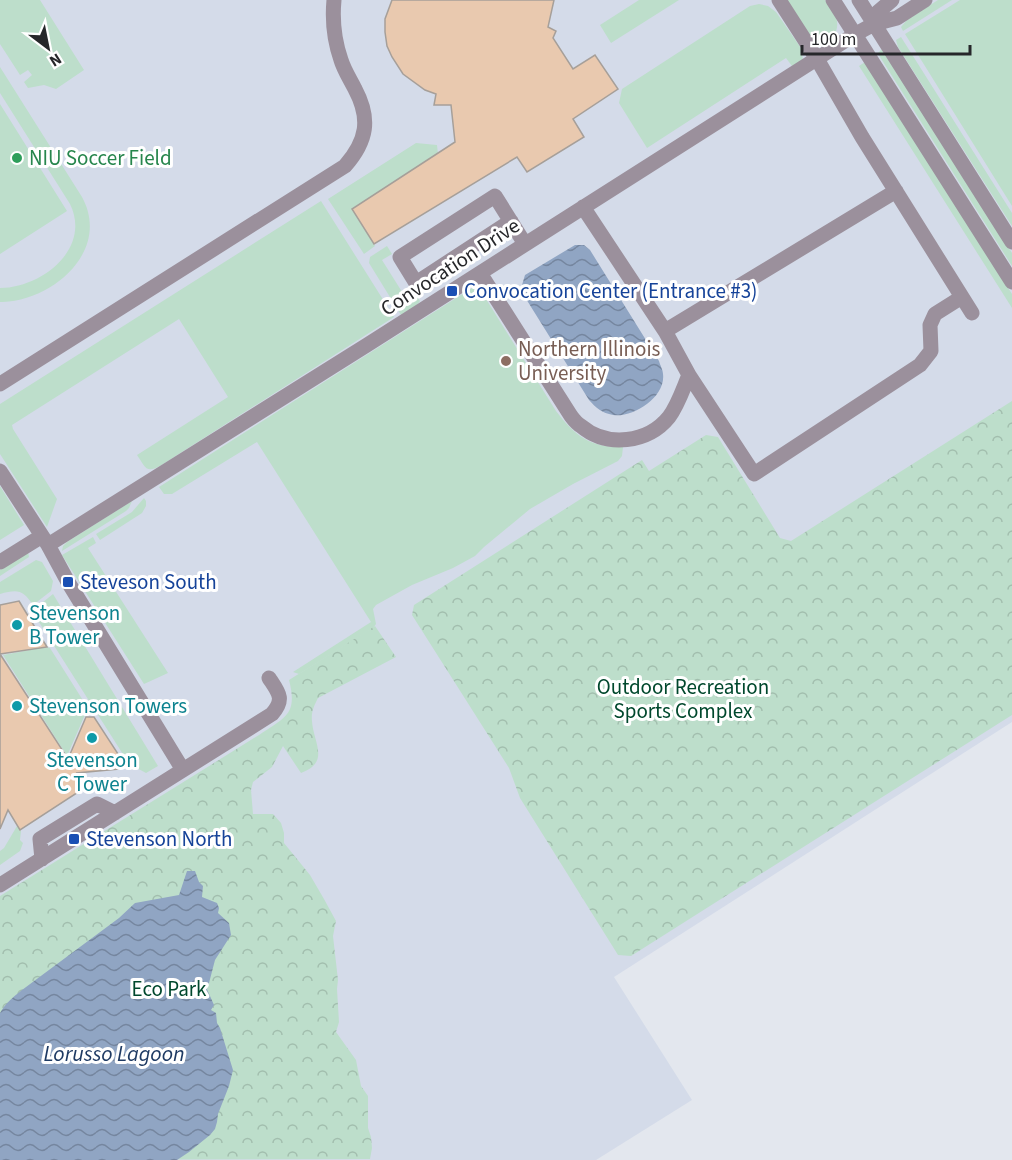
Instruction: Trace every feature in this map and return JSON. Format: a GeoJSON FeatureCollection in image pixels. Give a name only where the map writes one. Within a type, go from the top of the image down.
{"type":"FeatureCollection","features":[{"type":"Feature","properties":{"kind":"street"},"geometry":{"type":"LineString","coordinates":[[0,384],[320,183],[345,166],[354,156],[365,132],[364,118],[356,90],[347,75],[337,49],[333,0]]}},
{"type":"Feature","properties":{"kind":"street"},"geometry":{"type":"LineString","coordinates":[[779,0],[972,313]]}},
{"type":"Feature","properties":{"kind":"street"},"geometry":{"type":"LineString","coordinates":[[833,0],[1012,282]]}},
{"type":"Feature","properties":{"kind":"street"},"geometry":{"type":"LineString","coordinates":[[859,0],[1012,242]]}},
{"type":"Feature","properties":{"kind":"street","name":"Convocation Drive"},"geometry":{"type":"LineString","coordinates":[[874,24],[878,12],[892,0]]}},
{"type":"Feature","properties":{"kind":"street","name":"Convocation Drive"},"geometry":{"type":"LineString","coordinates":[[0,562],[45,541],[430,304],[854,35],[874,24],[897,18],[926,0]]}},
{"type":"Feature","properties":{"kind":"street"},"geometry":{"type":"LineString","coordinates":[[665,331],[896,191]]}},
{"type":"Feature","properties":{"kind":"street"},"geometry":{"type":"LineString","coordinates":[[430,304],[400,257],[495,196],[525,244]]}},
{"type":"Feature","properties":{"kind":"street"},"geometry":{"type":"LineString","coordinates":[[583,207],[665,331],[689,375],[754,474],[920,365],[931,351],[930,325],[935,314],[962,297]]}},
{"type":"Feature","properties":{"kind":"street"},"geometry":{"type":"LineString","coordinates":[[416,283],[511,221]]}},
{"type":"Feature","properties":{"kind":"street"},"geometry":{"type":"LineString","coordinates":[[480,273],[571,416],[581,427],[593,434],[616,441],[638,438],[658,428],[671,415],[689,375]]}},
{"type":"Feature","properties":{"kind":"street"},"geometry":{"type":"LineString","coordinates":[[0,471],[45,541],[183,770]]}},
{"type":"Feature","properties":{"kind":"street"},"geometry":{"type":"LineString","coordinates":[[0,885],[272,714],[279,706],[280,699],[269,678]]}},
{"type":"Feature","properties":{"kind":"shaded area","name":"Northern Illinois University"},"geometry":{"type":"Polygon","coordinates":[[[0,0],[1012,0],[1012,722],[614,977],[692,1100],[596,1160],[0,1160],[0,0]]]}},
{"type":"Feature","properties":{"kind":"green space"},"geometry":{"type":"Polygon","coordinates":[[[0,0],[40,0],[84,70],[56,89],[44,85],[28,88],[24,82],[32,75],[28,70],[20,75],[0,44],[0,0]]]}},
{"type":"Feature","properties":{"kind":"green space"},"geometry":{"type":"Polygon","coordinates":[[[639,0],[679,0],[611,43],[600,25],[639,0]]]}},
{"type":"Feature","properties":{"kind":"green space"},"geometry":{"type":"Polygon","coordinates":[[[784,0],[825,0],[836,17],[836,33],[826,43],[816,46],[784,0]]]}},
{"type":"Feature","properties":{"kind":"green space"},"geometry":{"type":"Polygon","coordinates":[[[938,0],[952,0],[903,31],[901,27],[907,20],[938,0]]]}},
{"type":"Feature","properties":{"kind":"green space"},"geometry":{"type":"Polygon","coordinates":[[[960,0],[1012,0],[1012,206],[905,34],[960,0]]]}},
{"type":"Feature","properties":{"kind":"green space"},"geometry":{"type":"Polygon","coordinates":[[[759,4],[768,6],[776,12],[801,48],[803,60],[792,66],[786,58],[647,148],[619,103],[622,89],[750,6],[759,4]]]}},
{"type":"Feature","properties":{"kind":"green space"},"geometry":{"type":"Polygon","coordinates":[[[901,37],[1012,213],[1012,226],[898,47],[896,40],[901,37]]]}},
{"type":"Feature","properties":{"kind":"green space"},"geometry":{"type":"Polygon","coordinates":[[[882,49],[1012,253],[1012,266],[880,57],[878,53],[882,49]]]}},
{"type":"Feature","properties":{"kind":"green space"},"geometry":{"type":"Polygon","coordinates":[[[865,62],[1012,294],[1012,308],[859,66],[865,62]]]}},
{"type":"Feature","properties":{"kind":"green space"},"geometry":{"type":"Polygon","coordinates":[[[0,67],[82,197],[89,217],[89,235],[83,253],[72,269],[58,282],[41,292],[22,299],[3,302],[0,302],[0,288],[31,281],[59,263],[74,236],[75,221],[70,204],[0,93],[0,67]]]}},
{"type":"Feature","properties":{"kind":"green space","name":"NIU Soccer Field"},"geometry":{"type":"Polygon","coordinates":[[[0,104],[67,211],[0,254],[0,104]]]}},
{"type":"Feature","properties":{"kind":"green space"},"geometry":{"type":"Polygon","coordinates":[[[416,143],[437,145],[438,154],[352,209],[375,246],[364,254],[328,199],[416,143]]]}},
{"type":"Feature","properties":{"kind":"green space"},"geometry":{"type":"Polygon","coordinates":[[[321,201],[394,317],[160,466],[148,469],[137,455],[228,397],[179,319],[12,425],[57,499],[47,527],[0,454],[0,404],[321,201]]]}},
{"type":"Feature","properties":{"kind":"green space"},"geometry":{"type":"Polygon","coordinates":[[[387,246],[392,254],[382,260],[404,295],[412,290],[420,301],[401,315],[369,263],[370,257],[387,246]]]}},
{"type":"Feature","properties":{"kind":"green space"},"geometry":{"type":"Polygon","coordinates":[[[475,286],[481,291],[563,420],[577,434],[593,443],[623,447],[622,456],[618,461],[530,509],[475,556],[412,585],[376,605],[373,609],[376,624],[373,628],[299,674],[293,672],[371,622],[257,442],[172,494],[164,494],[159,487],[475,286]]]}},
{"type":"Feature","properties":{"kind":"green space","name":"Outdoor Recreation Sports Complex"},"geometry":{"type":"Polygon","coordinates":[[[1012,401],[1012,715],[631,956],[618,955],[520,798],[509,768],[412,615],[414,605],[642,460],[649,471],[706,435],[718,437],[780,538],[791,541],[1012,401]]]}},
{"type":"Feature","properties":{"kind":"green space"},"geometry":{"type":"Polygon","coordinates":[[[0,486],[24,525],[0,540],[0,486]]]}},
{"type":"Feature","properties":{"kind":"green space"},"geometry":{"type":"Polygon","coordinates":[[[144,498],[146,506],[142,513],[100,540],[96,534],[132,512],[144,498]]]}},
{"type":"Feature","properties":{"kind":"green space"},"geometry":{"type":"Polygon","coordinates":[[[132,501],[126,511],[62,551],[67,542],[132,501]]]}},
{"type":"Feature","properties":{"kind":"green space"},"geometry":{"type":"Polygon","coordinates":[[[93,537],[96,543],[88,548],[168,673],[144,684],[62,555],[93,537]]]}},
{"type":"Feature","properties":{"kind":"green space"},"geometry":{"type":"Polygon","coordinates":[[[28,552],[29,557],[0,576],[0,570],[28,552]]]}},
{"type":"Feature","properties":{"kind":"green space"},"geometry":{"type":"Polygon","coordinates":[[[36,560],[42,562],[53,581],[51,591],[33,605],[20,592],[0,594],[0,582],[36,560]]]}},
{"type":"Feature","properties":{"kind":"green space"},"geometry":{"type":"Polygon","coordinates":[[[53,594],[158,766],[146,773],[126,759],[32,611],[53,594]]]}},
{"type":"Feature","properties":{"kind":"green space","name":"Eco Park"},"geometry":{"type":"Polygon","coordinates":[[[375,626],[396,657],[318,698],[312,718],[318,751],[316,763],[301,773],[283,746],[272,767],[253,782],[251,790],[253,814],[273,814],[281,823],[284,843],[310,875],[336,921],[333,936],[338,980],[339,1022],[336,1032],[356,1060],[361,1086],[368,1096],[368,1128],[372,1148],[370,1159],[0,1160],[0,896],[276,724],[290,708],[292,701],[289,680],[375,626]]]}},
{"type":"Feature","properties":{"kind":"green space"},"geometry":{"type":"Polygon","coordinates":[[[50,648],[89,710],[67,756],[3,655],[50,648]]]}},
{"type":"Feature","properties":{"kind":"green space"},"geometry":{"type":"Polygon","coordinates":[[[17,826],[21,831],[20,840],[23,843],[20,851],[0,865],[0,851],[17,826]]]}},
{"type":"Feature","properties":{"kind":"water"},"geometry":{"type":"Polygon","coordinates":[[[575,245],[584,245],[590,250],[662,369],[663,382],[654,398],[630,413],[609,414],[600,410],[589,400],[523,294],[522,285],[525,275],[575,245]]]}},
{"type":"Feature","properties":{"kind":"water","name":"Lorusso Lagoon"},"geometry":{"type":"Polygon","coordinates":[[[187,871],[195,871],[203,886],[202,897],[217,903],[218,913],[229,923],[231,935],[215,960],[206,987],[214,1005],[211,1010],[216,1013],[217,1023],[233,1070],[215,1129],[177,1160],[0,1160],[0,1013],[19,993],[119,918],[135,903],[179,895],[187,871]]]}},
{"type":"Feature","properties":{"kind":"building"},"geometry":{"type":"Polygon","coordinates":[[[392,0],[554,0],[548,27],[556,31],[553,38],[573,69],[595,55],[618,89],[573,119],[584,137],[527,172],[517,157],[374,244],[352,209],[455,142],[451,105],[434,105],[436,94],[425,90],[403,74],[387,46],[385,19],[392,0]]]}},
{"type":"Feature","properties":{"kind":"building","name":"Stevenson B Tower"},"geometry":{"type":"Polygon","coordinates":[[[19,601],[47,647],[0,654],[0,605],[19,601]]]}},
{"type":"Feature","properties":{"kind":"building","name":"Stevenson Towers"},"geometry":{"type":"Polygon","coordinates":[[[0,654],[68,759],[86,717],[94,717],[122,760],[119,769],[77,773],[86,787],[20,830],[8,810],[0,829],[0,654]]]}},
{"type":"Feature","properties":{"kind":"place","name":"NIU Soccer Field"},"geometry":{"type":"Point","coordinates":[17,158]}},
{"type":"Feature","properties":{"kind":"place","name":"Convocation Center (Entrance #3)"},"geometry":{"type":"Point","coordinates":[452,291]}},
{"type":"Feature","properties":{"kind":"place","name":"Northern Illinois University"},"geometry":{"type":"Point","coordinates":[506,361]}},
{"type":"Feature","properties":{"kind":"place","name":"Steveson South"},"geometry":{"type":"Point","coordinates":[68,582]}},
{"type":"Feature","properties":{"kind":"place","name":"Stevenson B Tower"},"geometry":{"type":"Point","coordinates":[17,625]}},
{"type":"Feature","properties":{"kind":"place","name":"Stevenson Towers"},"geometry":{"type":"Point","coordinates":[17,706]}},
{"type":"Feature","properties":{"kind":"place","name":"Stevenson C Tower"},"geometry":{"type":"Point","coordinates":[92,738]}},
{"type":"Feature","properties":{"kind":"place","name":"Stevenson North"},"geometry":{"type":"Point","coordinates":[74,839]}}]}
